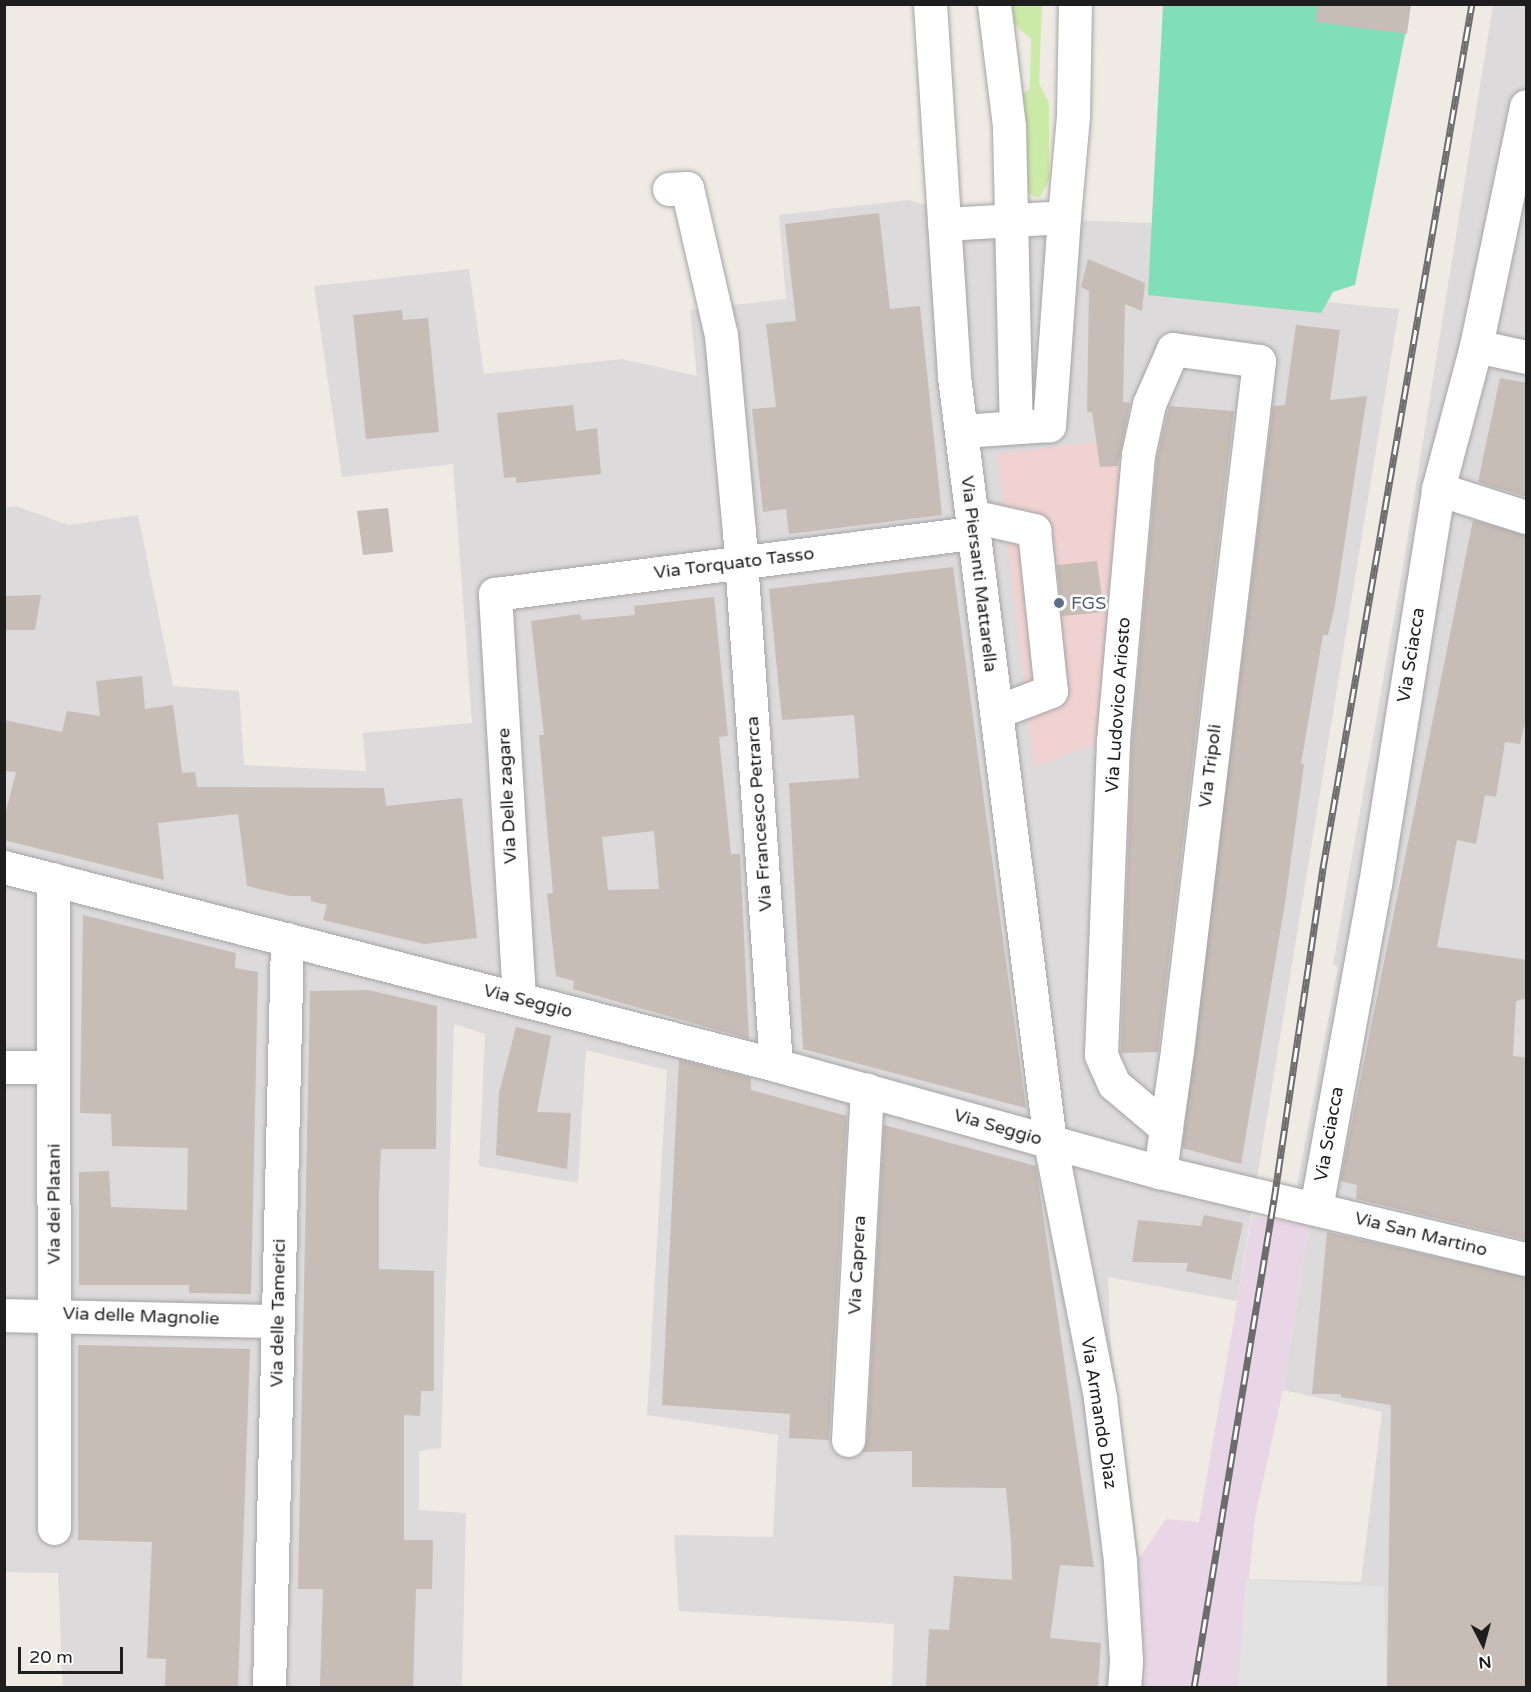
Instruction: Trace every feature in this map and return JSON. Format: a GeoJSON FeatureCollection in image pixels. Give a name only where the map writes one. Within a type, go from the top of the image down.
{"type":"FeatureCollection","features":[{"type":"Feature","properties":{"kind":"street","name":"Via Piersanti Mattarella"},"geometry":{"type":"LineString","coordinates":[[930,4],[944,224],[961,431],[1050,1142]]}},
{"type":"Feature","properties":{"kind":"street"},"geometry":{"type":"LineString","coordinates":[[994,4],[1009,127],[1009,220],[1016,427]]}},
{"type":"Feature","properties":{"kind":"street"},"geometry":{"type":"LineString","coordinates":[[961,431],[1049,425],[1073,116],[1075,4]]}},
{"type":"Feature","properties":{"kind":"street","name":"Via Sciacca"},"geometry":{"type":"LineString","coordinates":[[1316,1208],[1374,884],[1438,489],[1476,346],[1516,213],[1527,106]]}},
{"type":"Feature","properties":{"kind":"street","name":"Via Francesco Petrarca"},"geometry":{"type":"LineString","coordinates":[[669,189],[687,188],[721,335],[741,562],[776,1065]]}},
{"type":"Feature","properties":{"kind":"street"},"geometry":{"type":"LineString","coordinates":[[944,224],[1064,217]]}},
{"type":"Feature","properties":{"kind":"street"},"geometry":{"type":"LineString","coordinates":[[1476,346],[1527,357]]}},
{"type":"Feature","properties":{"kind":"street","name":"Via Ludovico Ariosto"},"geometry":{"type":"LineString","coordinates":[[1166,1128],[1114,1084],[1101,1055],[1113,742],[1138,455],[1149,404],[1173,349],[1259,361]]}},
{"type":"Feature","properties":{"kind":"street","name":"Via Tripoli"},"geometry":{"type":"LineString","coordinates":[[1160,1172],[1259,361]]}},
{"type":"Feature","properties":{"kind":"street"},"geometry":{"type":"LineString","coordinates":[[1438,489],[1527,517]]}},
{"type":"Feature","properties":{"kind":"street","name":"Via Torquato Tasso"},"geometry":{"type":"LineString","coordinates":[[495,594],[741,562],[973,524],[1034,530],[1051,692],[996,712]]}},
{"type":"Feature","properties":{"kind":"street","name":"Via Delle zagare"},"geometry":{"type":"LineString","coordinates":[[495,594],[519,998]]}},
{"type":"Feature","properties":{"kind":"street","name":"Via Seggio"},"geometry":{"type":"LineString","coordinates":[[4,867],[776,1065],[1160,1172]]}},
{"type":"Feature","properties":{"kind":"street","name":"Via dei Platani"},"geometry":{"type":"LineString","coordinates":[[53,879],[54,1528]]}},
{"type":"Feature","properties":{"kind":"street","name":"Via delle Tamerici"},"geometry":{"type":"LineString","coordinates":[[269,1688],[287,939]]}},
{"type":"Feature","properties":{"kind":"street"},"geometry":{"type":"LineString","coordinates":[[4,1067],[53,1067]]}},
{"type":"Feature","properties":{"kind":"street","name":"Via Caprera"},"geometry":{"type":"LineString","coordinates":[[848,1440],[867,1090]]}},
{"type":"Feature","properties":{"kind":"street","name":"Via Armando Diaz"},"geometry":{"type":"LineString","coordinates":[[1050,1142],[1100,1398],[1120,1562],[1126,1661],[1124,1688]]}},
{"type":"Feature","properties":{"kind":"street","name":"Via San Martino"},"geometry":{"type":"LineString","coordinates":[[1160,1172],[1527,1260]]}},
{"type":"Feature","properties":{"kind":"street","name":"Via delle Magnolie"},"geometry":{"type":"LineString","coordinates":[[4,1314],[54,1313],[278,1321]]}},
{"type":"Feature","properties":{"kind":"shaded area"},"geometry":{"type":"Polygon","coordinates":[[[1493,5],[1526,5],[1526,1687],[1238,1688],[1246,1579],[1361,1582],[1382,1412],[1283,1390],[1309,1226],[1290,1222],[1338,967],[1333,965],[1402,572],[1493,5]]]}},
{"type":"Feature","properties":{"kind":"shaded area"},"geometry":{"type":"Polygon","coordinates":[[[908,200],[965,216],[1228,226],[1219,292],[1399,309],[1237,1301],[1108,1277],[1110,1336],[1139,1558],[1145,1687],[892,1687],[894,1624],[679,1611],[674,1535],[773,1537],[778,1435],[647,1415],[667,1070],[586,1050],[578,1183],[479,1166],[485,1034],[454,1024],[441,1448],[419,1451],[419,1510],[466,1513],[462,1687],[63,1687],[58,1573],[5,1572],[5,507],[16,506],[68,525],[138,515],[173,686],[239,691],[244,765],[366,771],[363,733],[472,723],[453,464],[342,477],[314,286],[469,269],[484,374],[622,359],[697,376],[690,310],[786,299],[779,215],[908,200]]]}},
{"type":"Feature","properties":{"kind":"shaded area"},"geometry":{"type":"Polygon","coordinates":[[[1125,438],[1102,741],[1034,767],[997,454],[1125,438]]]}},
{"type":"Feature","properties":{"kind":"shaded area"},"geometry":{"type":"Polygon","coordinates":[[[1252,1216],[1309,1225],[1283,1390],[1255,1517],[1238,1687],[1145,1687],[1139,1558],[1166,1519],[1199,1522],[1252,1216]]]}},
{"type":"Feature","properties":{"kind":"shaded area"},"geometry":{"type":"Polygon","coordinates":[[[1246,1579],[1384,1587],[1387,1687],[1238,1687],[1246,1579]]]}},
{"type":"Feature","properties":{"kind":"green space"},"geometry":{"type":"Polygon","coordinates":[[[1012,5],[1042,5],[1039,83],[1049,103],[1049,180],[1040,197],[1034,197],[1027,191],[1020,95],[1030,89],[1031,39],[1013,23],[1012,5]]]}},
{"type":"Feature","properties":{"kind":"green space"},"geometry":{"type":"Polygon","coordinates":[[[1163,5],[1411,5],[1355,285],[1333,292],[1321,313],[1148,295],[1163,5]]]}},
{"type":"Feature","properties":{"kind":"building"},"geometry":{"type":"Polygon","coordinates":[[[1317,4],[1411,4],[1407,34],[1316,22],[1317,4]]]}},
{"type":"Feature","properties":{"kind":"building"},"geometry":{"type":"Polygon","coordinates":[[[879,213],[890,309],[920,306],[942,515],[789,534],[786,509],[763,512],[752,409],[776,407],[766,324],[796,321],[785,224],[879,213]]]}},
{"type":"Feature","properties":{"kind":"building"},"geometry":{"type":"Polygon","coordinates":[[[1088,259],[1145,283],[1142,311],[1125,304],[1123,402],[1130,403],[1118,466],[1100,467],[1092,412],[1087,412],[1089,291],[1081,287],[1088,259]]]}},
{"type":"Feature","properties":{"kind":"building"},"geometry":{"type":"Polygon","coordinates":[[[402,310],[403,320],[428,318],[439,432],[366,439],[353,315],[402,310]]]}},
{"type":"Feature","properties":{"kind":"building"},"geometry":{"type":"Polygon","coordinates":[[[1296,325],[1340,330],[1330,400],[1367,396],[1335,605],[1328,635],[1323,635],[1301,764],[1304,764],[1285,903],[1241,1164],[1182,1148],[1273,406],[1285,405],[1296,325]]]}},
{"type":"Feature","properties":{"kind":"building"},"geometry":{"type":"Polygon","coordinates":[[[1500,378],[1527,383],[1527,497],[1478,482],[1500,378]]]}},
{"type":"Feature","properties":{"kind":"building"},"geometry":{"type":"Polygon","coordinates":[[[573,405],[576,431],[597,428],[601,474],[516,483],[516,477],[504,478],[497,413],[573,405]]]}},
{"type":"Feature","properties":{"kind":"building"},"geometry":{"type":"Polygon","coordinates":[[[1169,406],[1234,411],[1158,1052],[1121,1053],[1132,743],[1157,458],[1169,406]]]}},
{"type":"Feature","properties":{"kind":"building"},"geometry":{"type":"Polygon","coordinates":[[[388,508],[393,552],[363,555],[357,511],[388,508]]]}},
{"type":"Feature","properties":{"kind":"building"},"geometry":{"type":"Polygon","coordinates":[[[1473,520],[1527,535],[1527,714],[1520,744],[1505,742],[1496,797],[1485,795],[1476,844],[1457,840],[1437,947],[1527,960],[1527,998],[1516,1001],[1513,1056],[1527,1058],[1527,1240],[1356,1199],[1357,1185],[1340,1181],[1473,520]]]}},
{"type":"Feature","properties":{"kind":"building"},"geometry":{"type":"Polygon","coordinates":[[[1097,561],[1104,612],[1062,616],[1057,565],[1097,561]]]}},
{"type":"Feature","properties":{"kind":"building"},"geometry":{"type":"Polygon","coordinates":[[[953,567],[1026,1108],[803,1049],[789,783],[859,778],[857,749],[854,715],[782,720],[769,589],[953,567]]]}},
{"type":"Feature","properties":{"kind":"building"},"geometry":{"type":"Polygon","coordinates":[[[41,595],[35,630],[4,630],[4,596],[41,595]]]}},
{"type":"Feature","properties":{"kind":"building"},"geometry":{"type":"Polygon","coordinates":[[[714,597],[728,736],[719,737],[731,854],[740,854],[749,1039],[573,989],[574,981],[556,976],[547,894],[553,893],[539,735],[544,735],[531,621],[580,614],[582,620],[635,615],[634,606],[714,597]],[[654,831],[602,837],[608,890],[659,889],[654,831]]]}},
{"type":"Feature","properties":{"kind":"building"},"geometry":{"type":"Polygon","coordinates":[[[142,676],[145,709],[173,705],[182,773],[195,772],[197,787],[384,788],[386,806],[462,798],[477,938],[424,944],[323,920],[327,905],[311,901],[311,896],[290,896],[247,886],[238,814],[158,823],[164,880],[4,840],[4,819],[16,772],[4,771],[4,720],[62,732],[67,711],[100,716],[96,681],[142,676]]]}},
{"type":"Feature","properties":{"kind":"building"},"geometry":{"type":"Polygon","coordinates":[[[83,915],[236,953],[235,968],[258,972],[251,1294],[189,1293],[189,1285],[79,1285],[79,1172],[109,1171],[111,1207],[187,1210],[188,1148],[112,1146],[111,1114],[80,1113],[83,915]]]}},
{"type":"Feature","properties":{"kind":"building"},"geometry":{"type":"Polygon","coordinates":[[[368,990],[437,1006],[436,1149],[381,1149],[379,1195],[379,1269],[434,1271],[434,1391],[421,1391],[420,1416],[404,1415],[404,1540],[433,1540],[432,1589],[416,1589],[413,1688],[320,1686],[323,1589],[298,1589],[310,991],[368,990]]]}},
{"type":"Feature","properties":{"kind":"building"},"geometry":{"type":"Polygon","coordinates":[[[516,1027],[551,1036],[537,1112],[571,1113],[567,1169],[496,1155],[499,1093],[516,1027]]]}},
{"type":"Feature","properties":{"kind":"building"},"geometry":{"type":"Polygon","coordinates":[[[679,1059],[751,1078],[751,1090],[847,1116],[829,1440],[789,1438],[790,1414],[662,1405],[679,1059]]]}},
{"type":"Feature","properties":{"kind":"building"},"geometry":{"type":"Polygon","coordinates":[[[884,1125],[1036,1166],[1094,1567],[1060,1565],[1050,1638],[1101,1643],[1098,1688],[926,1688],[929,1629],[949,1630],[954,1576],[1012,1580],[1011,1541],[1006,1488],[912,1487],[912,1451],[862,1452],[867,1441],[884,1125]]]}},
{"type":"Feature","properties":{"kind":"building"},"geometry":{"type":"Polygon","coordinates":[[[1204,1215],[1243,1223],[1231,1280],[1186,1271],[1188,1263],[1132,1262],[1138,1220],[1201,1226],[1204,1215]]]}},
{"type":"Feature","properties":{"kind":"building"},"geometry":{"type":"Polygon","coordinates":[[[1327,1232],[1527,1277],[1527,1688],[1387,1688],[1391,1405],[1341,1397],[1341,1394],[1312,1394],[1327,1232]]]}},
{"type":"Feature","properties":{"kind":"building"},"geometry":{"type":"Polygon","coordinates":[[[78,1345],[250,1349],[238,1688],[165,1688],[166,1659],[147,1658],[152,1542],[78,1540],[78,1345]]]}},
{"type":"Feature","properties":{"kind":"railway"},"geometry":{"type":"LineString","coordinates":[[1194,1688],[1274,1200],[1323,868],[1472,4]]}},
{"type":"Feature","properties":{"kind":"place","name":"FGS"},"geometry":{"type":"Point","coordinates":[1059,603]}}]}
